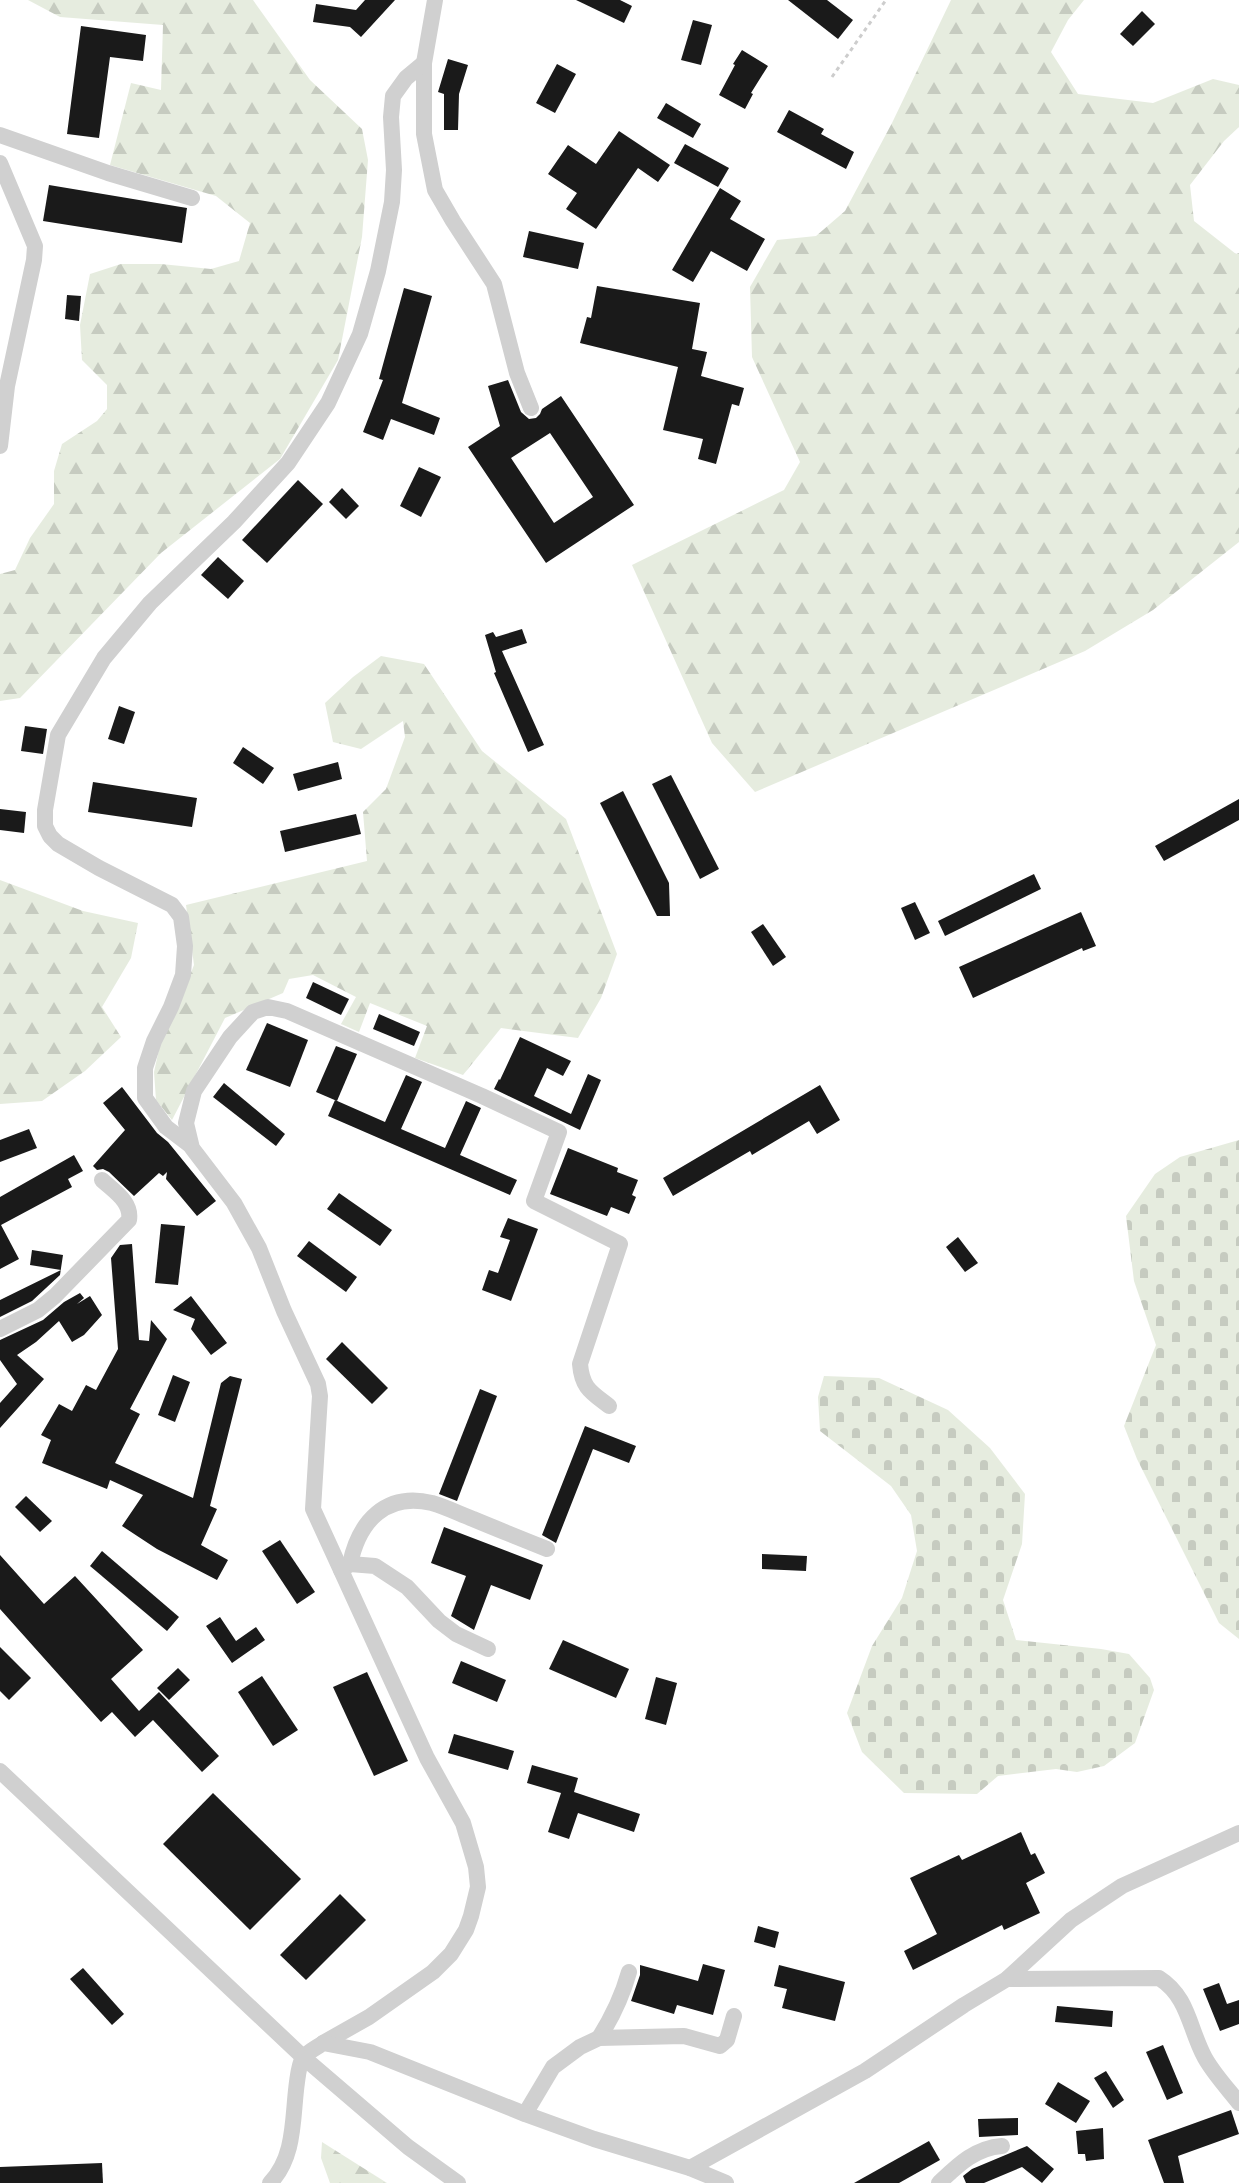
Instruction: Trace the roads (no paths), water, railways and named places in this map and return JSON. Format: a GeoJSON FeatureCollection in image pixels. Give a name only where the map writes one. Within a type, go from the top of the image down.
{"type":"FeatureCollection","features":[{"type":"Feature","properties":{"kind":"street"},"geometry":{"type":"LineString","coordinates":[[435,0],[424,63],[424,134],[435,190],[494,284],[517,373],[531,408]]}},
{"type":"Feature","properties":{"kind":"street"},"geometry":{"type":"LineString","coordinates":[[270,2183],[281,2171],[292,2137],[294,2101],[303,2057],[369,2017],[433,1972],[451,1954],[471,1916],[478,1887],[476,1867],[463,1823],[427,1758],[346,1567],[313,1509],[320,1396],[318,1384],[259,1248],[234,1203],[191,1146],[166,1127],[145,1098],[145,1068],[183,975],[185,946],[181,917],[172,905],[58,844],[45,826],[45,810],[58,735],[104,658],[150,603],[234,522],[288,463],[328,403],[360,334],[378,271],[392,202],[393,96],[406,78],[424,63]]}},
{"type":"Feature","properties":{"kind":"street"},"geometry":{"type":"LineString","coordinates":[[0,135],[108,173],[192,198]]}},
{"type":"Feature","properties":{"kind":"street"},"geometry":{"type":"LineString","coordinates":[[0,163],[35,246],[7,386],[0,446]]}},
{"type":"Feature","properties":{"kind":"street"},"geometry":{"type":"LineString","coordinates":[[191,1146],[186,1123],[194,1091],[230,1037],[253,1012],[268,1007],[301,1017],[559,1132],[534,1201],[620,1244],[580,1364],[581,1379],[588,1390],[609,1406]]}},
{"type":"Feature","properties":{"kind":"street"},"geometry":{"type":"LineString","coordinates":[[0,1329],[38,1310],[55,1296],[129,1220],[130,1212],[123,1198],[102,1180]]}},
{"type":"Feature","properties":{"kind":"street"},"geometry":{"type":"LineString","coordinates":[[346,1567],[368,1521],[384,1508],[406,1500],[433,1503],[547,1549]]}},
{"type":"Feature","properties":{"kind":"street"},"geometry":{"type":"LineString","coordinates":[[346,1567],[375,1566],[407,1587],[456,1634],[488,1649]]}},
{"type":"Feature","properties":{"kind":"street"},"geometry":{"type":"LineString","coordinates":[[0,1771],[303,2057],[408,2147],[458,2183]]}},
{"type":"Feature","properties":{"kind":"street"},"geometry":{"type":"LineString","coordinates":[[690,2168],[865,2071],[1007,1979],[1071,1920],[1122,1886],[1239,1833]]}},
{"type":"Feature","properties":{"kind":"street"},"geometry":{"type":"LineString","coordinates":[[525,2114],[553,2067],[599,2038],[615,2014],[629,1972]]}},
{"type":"Feature","properties":{"kind":"street"},"geometry":{"type":"LineString","coordinates":[[1007,1979],[1159,1978],[1170,1985],[1183,2002],[1205,2058],[1239,2103]]}},
{"type":"Feature","properties":{"kind":"street"},"geometry":{"type":"LineString","coordinates":[[599,2038],[684,2036],[720,2046],[727,2040],[734,2016]]}},
{"type":"Feature","properties":{"kind":"street"},"geometry":{"type":"LineString","coordinates":[[323,2043],[370,2052],[525,2114],[690,2168],[726,2183]]}},
{"type":"Feature","properties":{"kind":"street"},"geometry":{"type":"LineString","coordinates":[[939,2183],[974,2153],[1002,2146]]}}]}
